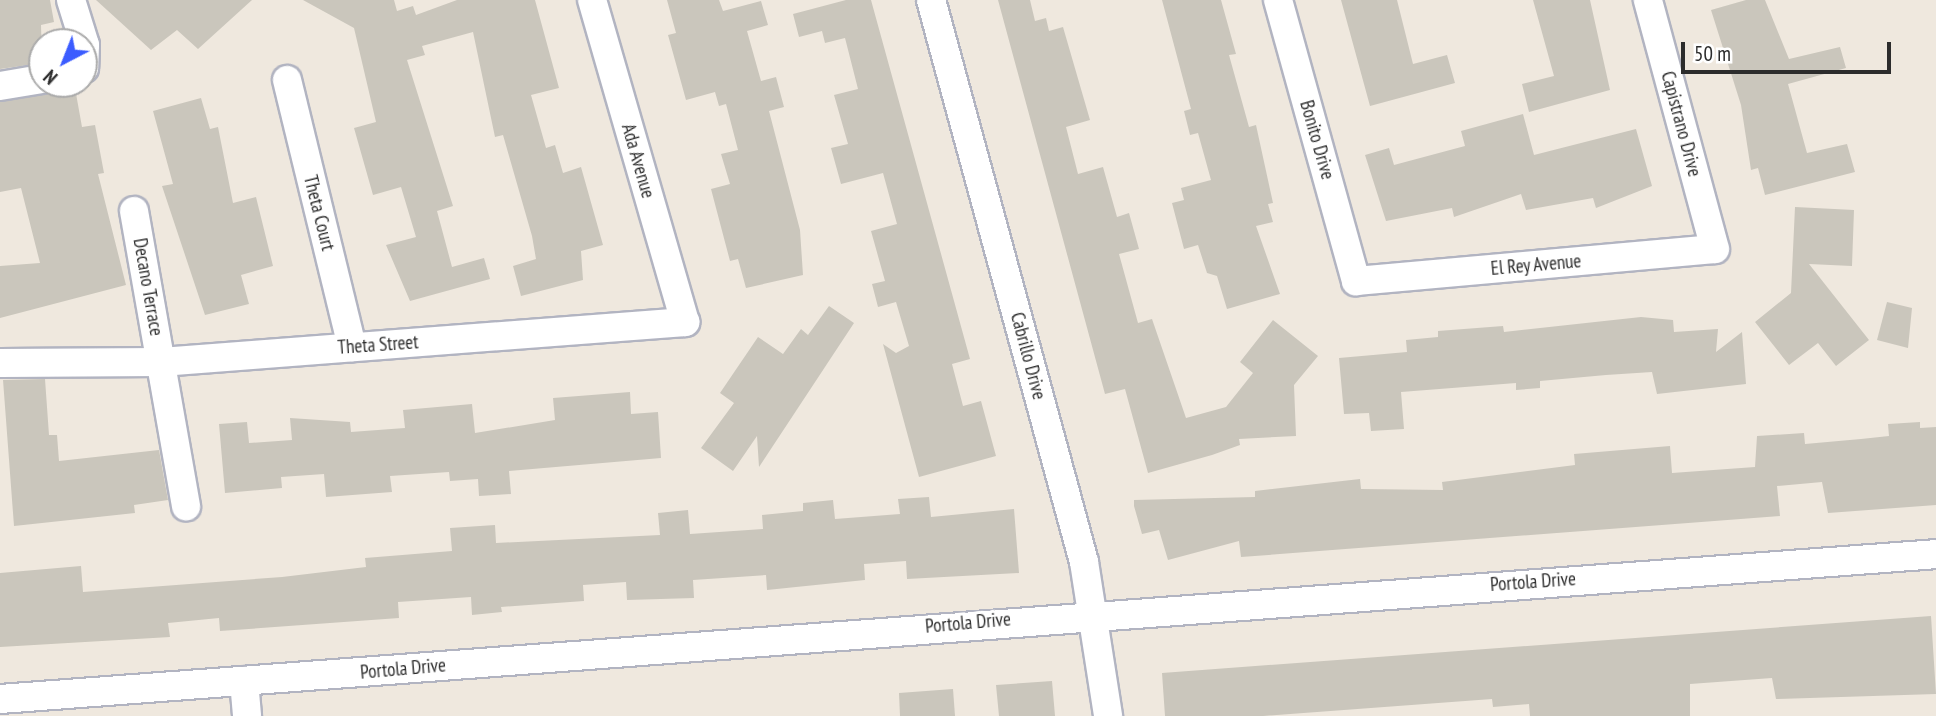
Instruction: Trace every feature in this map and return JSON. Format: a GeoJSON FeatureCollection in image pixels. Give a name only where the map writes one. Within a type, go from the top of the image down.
{"type":"FeatureCollection","features":[{"type":"Feature","properties":{"kind":"street"},"geometry":{"type":"LineString","coordinates":[[71,0],[80,28]]}},
{"type":"Feature","properties":{"kind":"street","name":"Ada Avenue"},"geometry":{"type":"LineString","coordinates":[[592,0],[685,322]]}},
{"type":"Feature","properties":{"kind":"street","name":"Cabrillo Drive"},"geometry":{"type":"LineString","coordinates":[[931,0],[1096,613],[1108,716]]}},
{"type":"Feature","properties":{"kind":"street","name":"Bonito Drive"},"geometry":{"type":"LineString","coordinates":[[1278,0],[1356,281]]}},
{"type":"Feature","properties":{"kind":"street","name":"Capistrano Drive"},"geometry":{"type":"LineString","coordinates":[[1648,0],[1715,249]]}},
{"type":"Feature","properties":{"kind":"street","name":"Theta Court"},"geometry":{"type":"LineString","coordinates":[[287,80],[352,347]]}},
{"type":"Feature","properties":{"kind":"street"},"geometry":{"type":"LineString","coordinates":[[0,86],[28,81]]}},
{"type":"Feature","properties":{"kind":"street","name":"Decano Terrace"},"geometry":{"type":"LineString","coordinates":[[134,211],[186,506]]}},
{"type":"Feature","properties":{"kind":"street","name":"El Rey Avenue"},"geometry":{"type":"LineString","coordinates":[[1356,281],[1715,249]]}},
{"type":"Feature","properties":{"kind":"street","name":"Theta Street"},"geometry":{"type":"LineString","coordinates":[[0,363],[72,366],[161,362],[685,322]]}},
{"type":"Feature","properties":{"kind":"street","name":"Portola Drive"},"geometry":{"type":"LineString","coordinates":[[0,699],[1096,613],[1936,554]]}},
{"type":"Feature","properties":{"kind":"street"},"geometry":{"type":"LineString","coordinates":[[244,681],[247,716]]}},
{"type":"Feature","properties":{"kind":"building"},"geometry":{"type":"Polygon","coordinates":[[[0,0],[50,0],[54,22],[41,25],[41,28],[28,28],[28,65],[0,69],[0,0]]]}},
{"type":"Feature","properties":{"kind":"building"},"geometry":{"type":"Polygon","coordinates":[[[96,0],[252,0],[198,49],[177,30],[151,50],[96,0]]]}},
{"type":"Feature","properties":{"kind":"building"},"geometry":{"type":"Polygon","coordinates":[[[303,0],[394,0],[397,11],[413,6],[416,15],[457,0],[535,0],[559,88],[531,95],[546,148],[555,145],[563,173],[581,167],[603,245],[581,251],[583,280],[521,296],[513,266],[536,259],[532,236],[503,135],[495,137],[473,32],[422,46],[425,55],[407,60],[453,206],[437,211],[452,267],[484,258],[490,279],[410,301],[386,245],[416,237],[401,187],[373,195],[354,128],[376,122],[354,28],[303,0]]]}},
{"type":"Feature","properties":{"kind":"building"},"geometry":{"type":"Polygon","coordinates":[[[667,0],[719,0],[723,11],[761,1],[768,25],[747,31],[761,81],[776,77],[784,107],[769,111],[800,230],[803,275],[746,288],[738,259],[730,261],[711,189],[730,184],[721,154],[738,150],[726,104],[719,106],[715,92],[686,100],[668,35],[676,33],[667,0]]]}},
{"type":"Feature","properties":{"kind":"building"},"geometry":{"type":"Polygon","coordinates":[[[846,0],[871,0],[970,359],[952,364],[963,406],[981,401],[996,456],[919,477],[883,344],[896,353],[909,346],[896,302],[878,307],[872,284],[885,281],[871,231],[897,224],[883,173],[841,184],[831,148],[848,144],[834,95],[858,89],[845,38],[825,43],[822,31],[799,37],[793,14],[846,0]]]}},
{"type":"Feature","properties":{"kind":"building"},"geometry":{"type":"Polygon","coordinates":[[[998,0],[1030,0],[1035,21],[1046,18],[1049,31],[1063,27],[1090,120],[1066,127],[1078,174],[1103,167],[1117,217],[1129,213],[1139,249],[1119,254],[1138,323],[1152,319],[1186,418],[1226,407],[1253,373],[1240,362],[1273,320],[1318,356],[1294,385],[1296,436],[1239,439],[1240,445],[1148,473],[1125,389],[1105,394],[998,0]]]}},
{"type":"Feature","properties":{"kind":"building"},"geometry":{"type":"Polygon","coordinates":[[[1162,0],[1221,0],[1236,54],[1229,55],[1249,127],[1256,125],[1273,203],[1268,204],[1273,222],[1256,226],[1280,294],[1227,309],[1217,276],[1207,273],[1198,245],[1184,249],[1172,203],[1184,200],[1181,188],[1211,180],[1198,133],[1190,135],[1184,111],[1191,109],[1162,0]]]}},
{"type":"Feature","properties":{"kind":"building"},"geometry":{"type":"Polygon","coordinates":[[[1341,0],[1397,0],[1413,64],[1447,55],[1455,83],[1370,106],[1341,0]]]}},
{"type":"Feature","properties":{"kind":"building"},"geometry":{"type":"Polygon","coordinates":[[[1533,0],[1590,0],[1610,90],[1529,112],[1522,84],[1554,76],[1533,0]]]}},
{"type":"Feature","properties":{"kind":"building"},"geometry":{"type":"Polygon","coordinates":[[[1746,0],[1765,0],[1789,59],[1840,47],[1846,68],[1788,84],[1807,153],[1847,144],[1855,172],[1765,195],[1758,168],[1751,170],[1741,105],[1711,10],[1746,0]]]}},
{"type":"Feature","properties":{"kind":"building"},"geometry":{"type":"Polygon","coordinates":[[[28,97],[77,98],[82,127],[95,125],[104,173],[98,174],[126,285],[0,318],[0,266],[40,263],[21,188],[0,192],[0,102],[28,97]]]}},
{"type":"Feature","properties":{"kind":"building"},"geometry":{"type":"Polygon","coordinates":[[[201,98],[210,129],[218,127],[233,203],[256,197],[273,266],[241,275],[249,304],[205,315],[162,186],[173,184],[153,111],[201,98]]]}},
{"type":"Feature","properties":{"kind":"building"},"geometry":{"type":"Polygon","coordinates":[[[1523,114],[1534,155],[1636,129],[1652,186],[1596,208],[1593,198],[1526,210],[1521,194],[1454,217],[1452,208],[1386,221],[1365,155],[1389,148],[1394,165],[1465,146],[1461,131],[1523,114]]]}},
{"type":"Feature","properties":{"kind":"building"},"geometry":{"type":"Polygon","coordinates":[[[1795,207],[1854,210],[1852,266],[1809,264],[1869,340],[1836,366],[1818,343],[1789,365],[1755,322],[1791,293],[1795,207]]]}},
{"type":"Feature","properties":{"kind":"building"},"geometry":{"type":"Polygon","coordinates":[[[1887,302],[1912,308],[1908,348],[1877,340],[1887,302]]]}},
{"type":"Feature","properties":{"kind":"building"},"geometry":{"type":"Polygon","coordinates":[[[829,306],[854,323],[759,467],[757,436],[733,471],[701,448],[734,403],[720,393],[758,337],[783,354],[801,329],[808,335],[829,306]]]}},
{"type":"Feature","properties":{"kind":"building"},"geometry":{"type":"Polygon","coordinates":[[[1641,317],[1673,320],[1674,332],[1718,329],[1716,352],[1742,332],[1746,384],[1657,394],[1652,372],[1540,381],[1540,388],[1516,390],[1516,383],[1401,392],[1404,429],[1371,431],[1369,413],[1344,414],[1339,358],[1407,352],[1406,340],[1438,337],[1438,331],[1503,326],[1504,332],[1641,317]]]}},
{"type":"Feature","properties":{"kind":"building"},"geometry":{"type":"Polygon","coordinates":[[[45,379],[49,435],[57,435],[59,461],[159,450],[168,500],[134,505],[135,513],[14,526],[3,380],[45,379]]]}},
{"type":"Feature","properties":{"kind":"building"},"geometry":{"type":"Polygon","coordinates":[[[630,392],[631,414],[658,412],[661,458],[509,471],[511,494],[479,496],[478,479],[450,481],[449,472],[390,476],[392,492],[326,497],[324,474],[281,477],[282,488],[225,493],[219,424],[247,422],[249,443],[292,440],[290,418],[350,422],[351,432],[405,428],[403,410],[472,404],[475,433],[555,420],[553,398],[630,392]]]}},
{"type":"Feature","properties":{"kind":"building"},"geometry":{"type":"Polygon","coordinates":[[[1920,422],[1920,428],[1936,427],[1936,505],[1828,513],[1822,482],[1777,486],[1780,516],[1241,557],[1239,541],[1168,560],[1159,530],[1142,534],[1134,506],[1134,500],[1255,497],[1255,491],[1360,479],[1361,489],[1443,490],[1442,482],[1575,465],[1574,454],[1670,446],[1672,473],[1755,467],[1757,436],[1804,433],[1805,444],[1889,436],[1888,424],[1920,422]]]}},
{"type":"Feature","properties":{"kind":"building"},"geometry":{"type":"Polygon","coordinates":[[[929,497],[931,517],[1014,509],[1019,573],[907,579],[906,561],[864,564],[865,580],[767,590],[766,575],[693,580],[694,598],[627,600],[626,582],[583,585],[584,601],[501,607],[502,612],[472,615],[471,597],[398,602],[399,618],[220,631],[219,618],[168,623],[170,637],[0,647],[0,573],[81,566],[83,592],[282,577],[366,567],[365,558],[452,551],[450,528],[495,525],[496,543],[660,535],[658,513],[688,510],[690,534],[763,529],[762,515],[803,511],[803,503],[833,500],[835,519],[900,514],[898,499],[929,497]]]}},
{"type":"Feature","properties":{"kind":"building"},"geometry":{"type":"Polygon","coordinates":[[[1931,616],[1936,694],[1776,699],[1772,678],[1690,684],[1690,716],[1530,716],[1529,704],[1493,707],[1492,699],[1263,716],[1165,716],[1162,673],[1931,616]]]}},
{"type":"Feature","properties":{"kind":"building"},"geometry":{"type":"Polygon","coordinates":[[[1052,681],[1055,716],[999,716],[996,685],[1052,681]]]}},
{"type":"Feature","properties":{"kind":"building"},"geometry":{"type":"Polygon","coordinates":[[[953,689],[955,716],[900,716],[899,693],[953,689]]]}}]}
